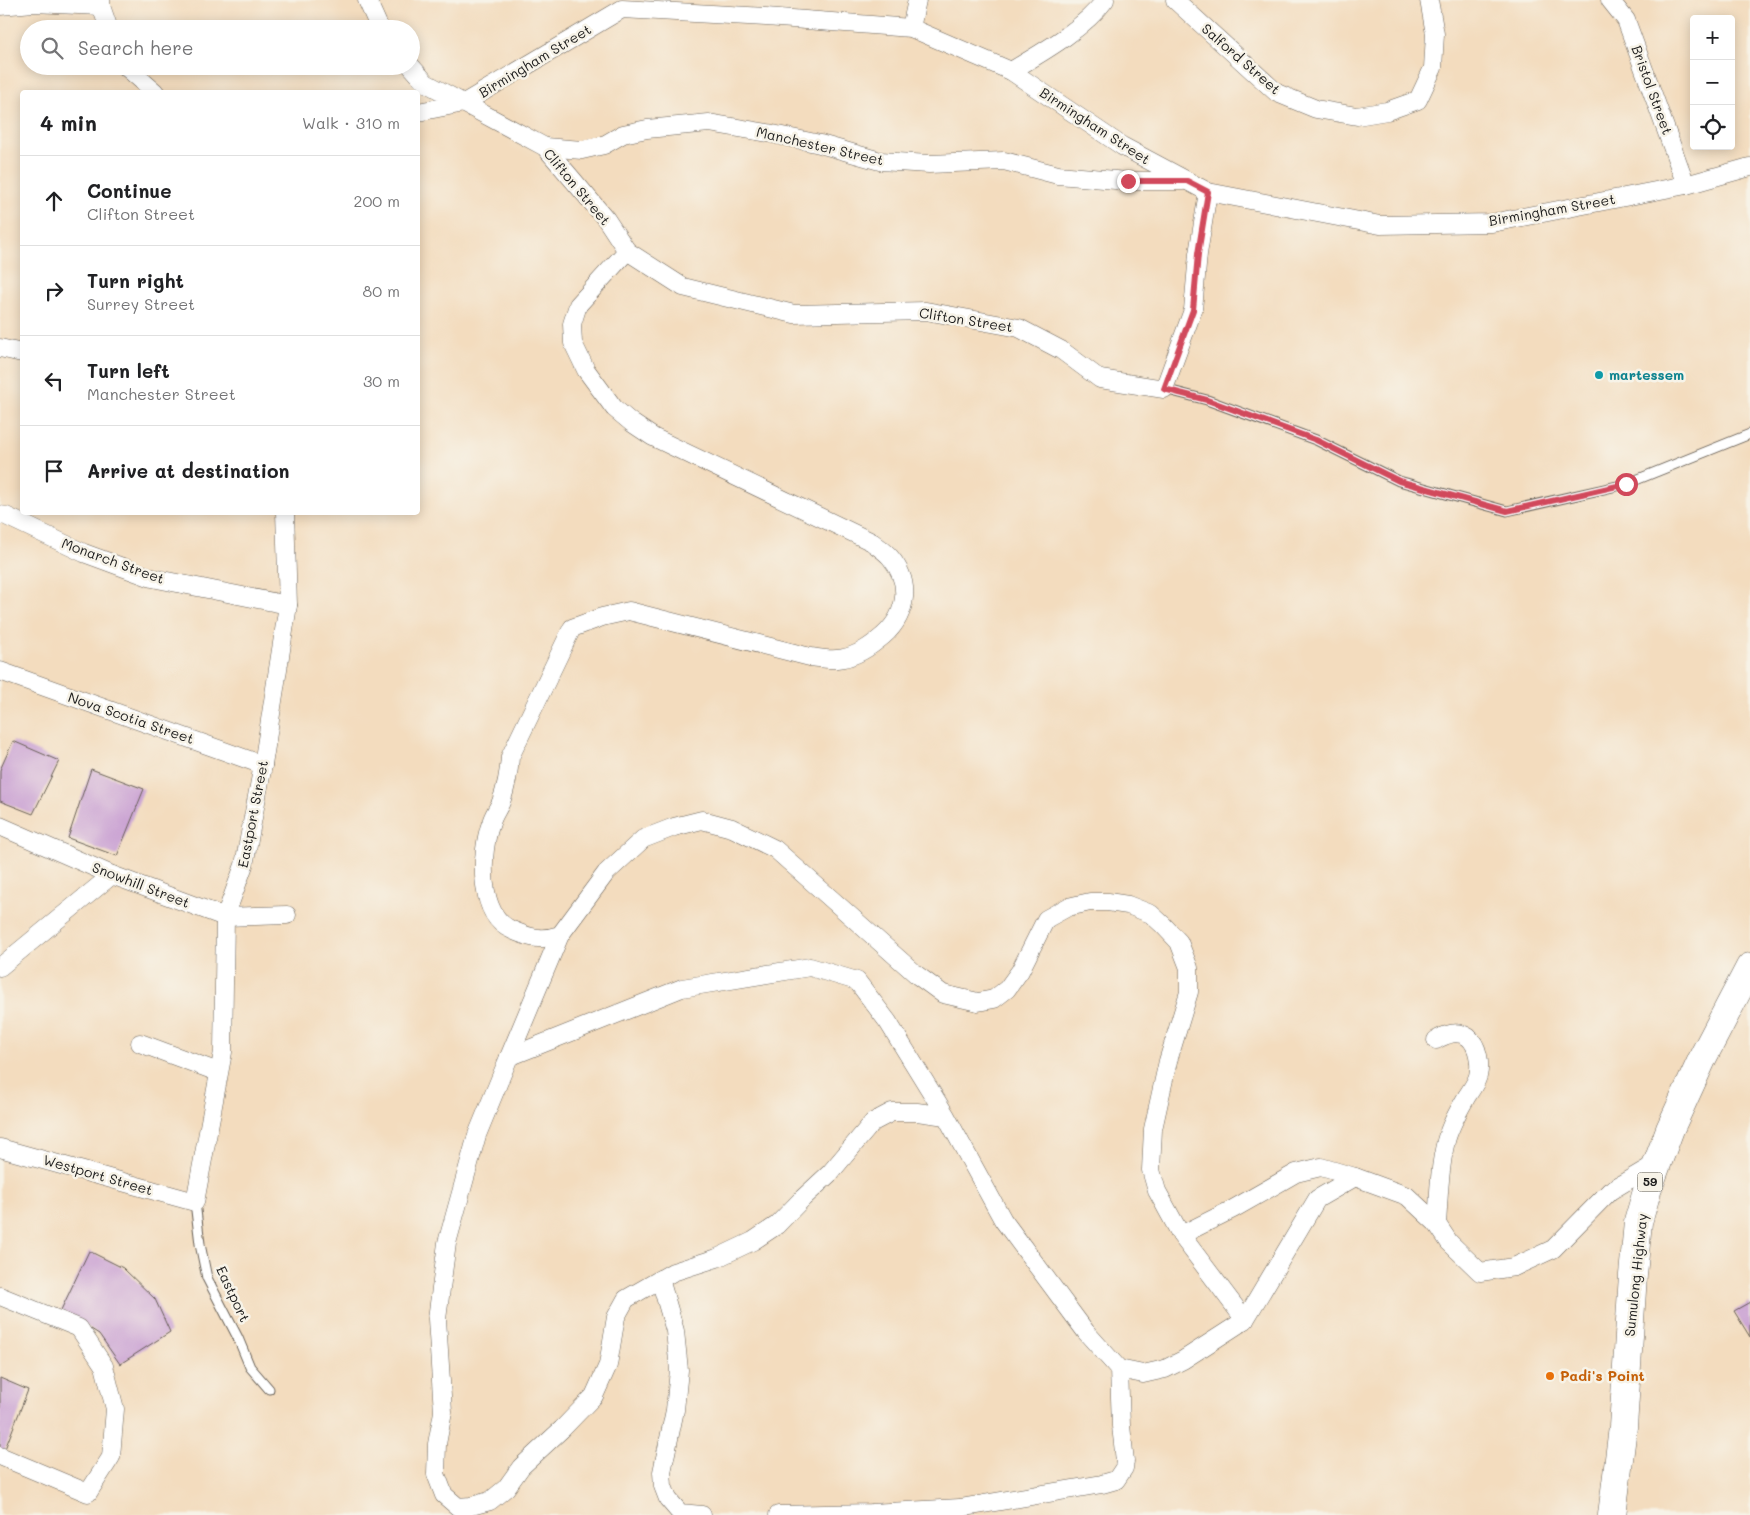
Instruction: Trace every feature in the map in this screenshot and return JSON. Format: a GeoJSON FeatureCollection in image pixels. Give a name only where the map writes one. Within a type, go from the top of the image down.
{"type":"FeatureCollection","features":[{"type":"Feature","properties":{"kind":"main road","name":"Sumulong Highway"},"geometry":{"type":"LineString","coordinates":[[1612,1515],[1623,1427],[1638,1222],[1670,1129],[1704,1055],[1750,967]]}},
{"type":"Feature","properties":{"kind":"street"},"geometry":{"type":"LineString","coordinates":[[367,0],[376,20]]}},
{"type":"Feature","properties":{"kind":"street"},"geometry":{"type":"LineString","coordinates":[[911,28],[917,0]]}},
{"type":"Feature","properties":{"kind":"street"},"geometry":{"type":"LineString","coordinates":[[1011,71],[1050,48],[1097,11],[1105,0]]}},
{"type":"Feature","properties":{"kind":"street","name":"Salford Street"},"geometry":{"type":"LineString","coordinates":[[1175,0],[1277,93],[1316,109],[1357,116],[1387,111],[1418,100],[1433,68],[1435,34],[1429,0]]}},
{"type":"Feature","properties":{"kind":"street","name":"Bristol Street"},"geometry":{"type":"LineString","coordinates":[[1610,0],[1626,20],[1686,185]]}},
{"type":"Feature","properties":{"kind":"street"},"geometry":{"type":"LineString","coordinates":[[0,6],[32,3],[101,3],[106,20]]}},
{"type":"Feature","properties":{"kind":"street","name":"Birmingham Street"},"geometry":{"type":"LineString","coordinates":[[464,103],[622,9],[911,28],[1011,71],[1122,146],[1208,192],[1380,225],[1492,223],[1686,185],[1750,167]]}},
{"type":"Feature","properties":{"kind":"street"},"geometry":{"type":"LineString","coordinates":[[135,75],[153,90]]}},
{"type":"Feature","properties":{"kind":"street","name":"Clifton Street"},"geometry":{"type":"LineString","coordinates":[[419,75],[426,83],[545,147],[606,219],[627,251],[683,287],[794,314],[926,311],[1019,328],[1061,350],[1100,380],[1164,389]]}},
{"type":"Feature","properties":{"kind":"street"},"geometry":{"type":"LineString","coordinates":[[420,112],[464,103]]}},
{"type":"Feature","properties":{"kind":"street","name":"Manchester Street"},"geometry":{"type":"LineString","coordinates":[[545,147],[582,150],[604,145],[623,134],[647,129],[710,123],[820,144],[880,161],[929,164],[1004,161],[1058,175],[1128,181],[1187,181]]}},
{"type":"Feature","properties":{"kind":"street"},"geometry":{"type":"LineString","coordinates":[[1164,389],[1193,310],[1198,254],[1208,192]]}},
{"type":"Feature","properties":{"kind":"street"},"geometry":{"type":"LineString","coordinates":[[560,934],[549,938],[530,938],[503,926],[490,908],[484,885],[485,851],[490,823],[501,802],[509,771],[510,757],[572,628],[602,617],[629,611],[810,657],[838,659],[866,650],[886,635],[898,620],[905,597],[901,575],[890,557],[872,542],[653,437],[614,408],[586,370],[573,343],[572,324],[578,305],[627,251]]}},
{"type":"Feature","properties":{"kind":"street"},"geometry":{"type":"LineString","coordinates":[[0,348],[20,353]]}},
{"type":"Feature","properties":{"kind":"street","name":"Monarch Street"},"geometry":{"type":"LineString","coordinates":[[0,515],[6,516],[84,553],[152,578],[288,605]]}},
{"type":"Feature","properties":{"kind":"street","name":"Eastport Street"},"geometry":{"type":"LineString","coordinates":[[195,1202],[223,1052],[225,918],[244,865],[263,765],[288,605],[285,515]]}},
{"type":"Feature","properties":{"kind":"street","name":"Nova Scotia Street"},"geometry":{"type":"LineString","coordinates":[[0,671],[263,765]]}},
{"type":"Feature","properties":{"kind":"street"},"geometry":{"type":"LineString","coordinates":[[946,1116],[918,1112],[892,1112],[873,1122],[830,1173],[777,1225],[754,1242],[717,1258],[673,1272],[626,1299],[616,1317],[608,1365],[594,1396],[521,1468],[506,1488],[490,1501],[458,1507],[444,1495],[436,1474],[437,1444],[443,1412],[437,1319],[447,1243],[477,1135],[560,934],[606,874],[643,839],[674,827],[702,820],[732,828],[775,849],[917,975],[943,994],[978,1002],[994,999],[1007,990],[1020,970],[1046,919],[1068,907],[1090,902],[1108,902],[1128,905],[1151,914],[1179,942],[1189,968],[1188,992],[1168,1061],[1152,1129],[1151,1170],[1157,1191],[1181,1235],[1245,1320]]}},
{"type":"Feature","properties":{"kind":"street","name":"Snowhill Street"},"geometry":{"type":"LineString","coordinates":[[0,826],[112,875],[225,918],[287,915]]}},
{"type":"Feature","properties":{"kind":"street"},"geometry":{"type":"LineString","coordinates":[[0,967],[112,875]]}},
{"type":"Feature","properties":{"kind":"street"},"geometry":{"type":"LineString","coordinates":[[509,1057],[682,988],[810,967],[858,981],[888,1022],[946,1116],[1004,1220],[1086,1332],[1119,1369],[1143,1374],[1165,1369],[1183,1360],[1245,1320],[1317,1199],[1355,1177]]}},
{"type":"Feature","properties":{"kind":"street"},"geometry":{"type":"LineString","coordinates":[[1436,1040],[1454,1032],[1469,1038],[1478,1056],[1480,1066],[1478,1077],[1458,1112],[1446,1140],[1437,1224]]}},
{"type":"Feature","properties":{"kind":"street"},"geometry":{"type":"LineString","coordinates":[[140,1043],[218,1072]]}},
{"type":"Feature","properties":{"kind":"street","name":"Westport Street"},"geometry":{"type":"LineString","coordinates":[[0,1148],[195,1202]]}},
{"type":"Feature","properties":{"kind":"street"},"geometry":{"type":"LineString","coordinates":[[1181,1235],[1233,1209],[1296,1173],[1321,1167],[1407,1196],[1437,1224],[1449,1242],[1480,1272],[1514,1267],[1553,1249],[1610,1191],[1657,1163]]}},
{"type":"Feature","properties":{"kind":"street"},"geometry":{"type":"LineString","coordinates":[[660,1279],[675,1331],[679,1370],[675,1410],[662,1472],[663,1486],[668,1499],[680,1513],[702,1515]]}},
{"type":"Feature","properties":{"kind":"street"},"geometry":{"type":"LineString","coordinates":[[0,1296],[79,1328],[104,1366],[116,1409],[111,1457],[88,1493],[0,1456]]}},
{"type":"Feature","properties":{"kind":"street"},"geometry":{"type":"LineString","coordinates":[[778,1515],[870,1513],[960,1508],[1116,1480],[1124,1468],[1125,1461],[1121,1426],[1119,1369]]}},
{"type":"Feature","properties":{"kind":"lane","name":"Clifton Street"},"geometry":{"type":"LineString","coordinates":[[1164,389],[1207,400],[1316,440],[1399,481],[1507,511],[1626,484],[1750,434]]}},
{"type":"Feature","properties":{"kind":"lane","name":"Eastport"},"geometry":{"type":"LineString","coordinates":[[195,1202],[200,1244],[207,1278],[238,1338],[250,1367],[269,1389]]}},
{"type":"Feature","properties":{"kind":"building"},"geometry":{"type":"Polygon","coordinates":[[[13,741],[59,761],[33,814],[0,801],[0,770],[13,741]]]}},
{"type":"Feature","properties":{"kind":"building"},"geometry":{"type":"Polygon","coordinates":[[[91,769],[144,789],[117,856],[68,838],[91,769]]]}},
{"type":"Feature","properties":{"kind":"building"},"geometry":{"type":"Polygon","coordinates":[[[89,1251],[123,1268],[155,1299],[170,1332],[120,1364],[99,1334],[61,1310],[89,1251]]]}},
{"type":"Feature","properties":{"kind":"building"},"geometry":{"type":"Polygon","coordinates":[[[1750,1302],[1750,1337],[1734,1311],[1750,1302]]]}},
{"type":"Feature","properties":{"kind":"building"},"geometry":{"type":"Polygon","coordinates":[[[0,1378],[28,1390],[3,1454],[0,1453],[0,1378]]]}},
{"type":"Feature","properties":{"kind":"place","name":"martessem"},"geometry":{"type":"Point","coordinates":[1599,375]}},
{"type":"Feature","properties":{"kind":"place","name":"Padi's Point"},"geometry":{"type":"Point","coordinates":[1550,1376]}},
{"type":"Feature","properties":{"kind":"route"},"geometry":{"type":"LineString","coordinates":[[1128,181],[1187,181],[1208,192],[1198,254],[1193,310],[1164,389],[1207,400],[1316,440],[1399,481],[1507,511],[1626,484]]}}]}
